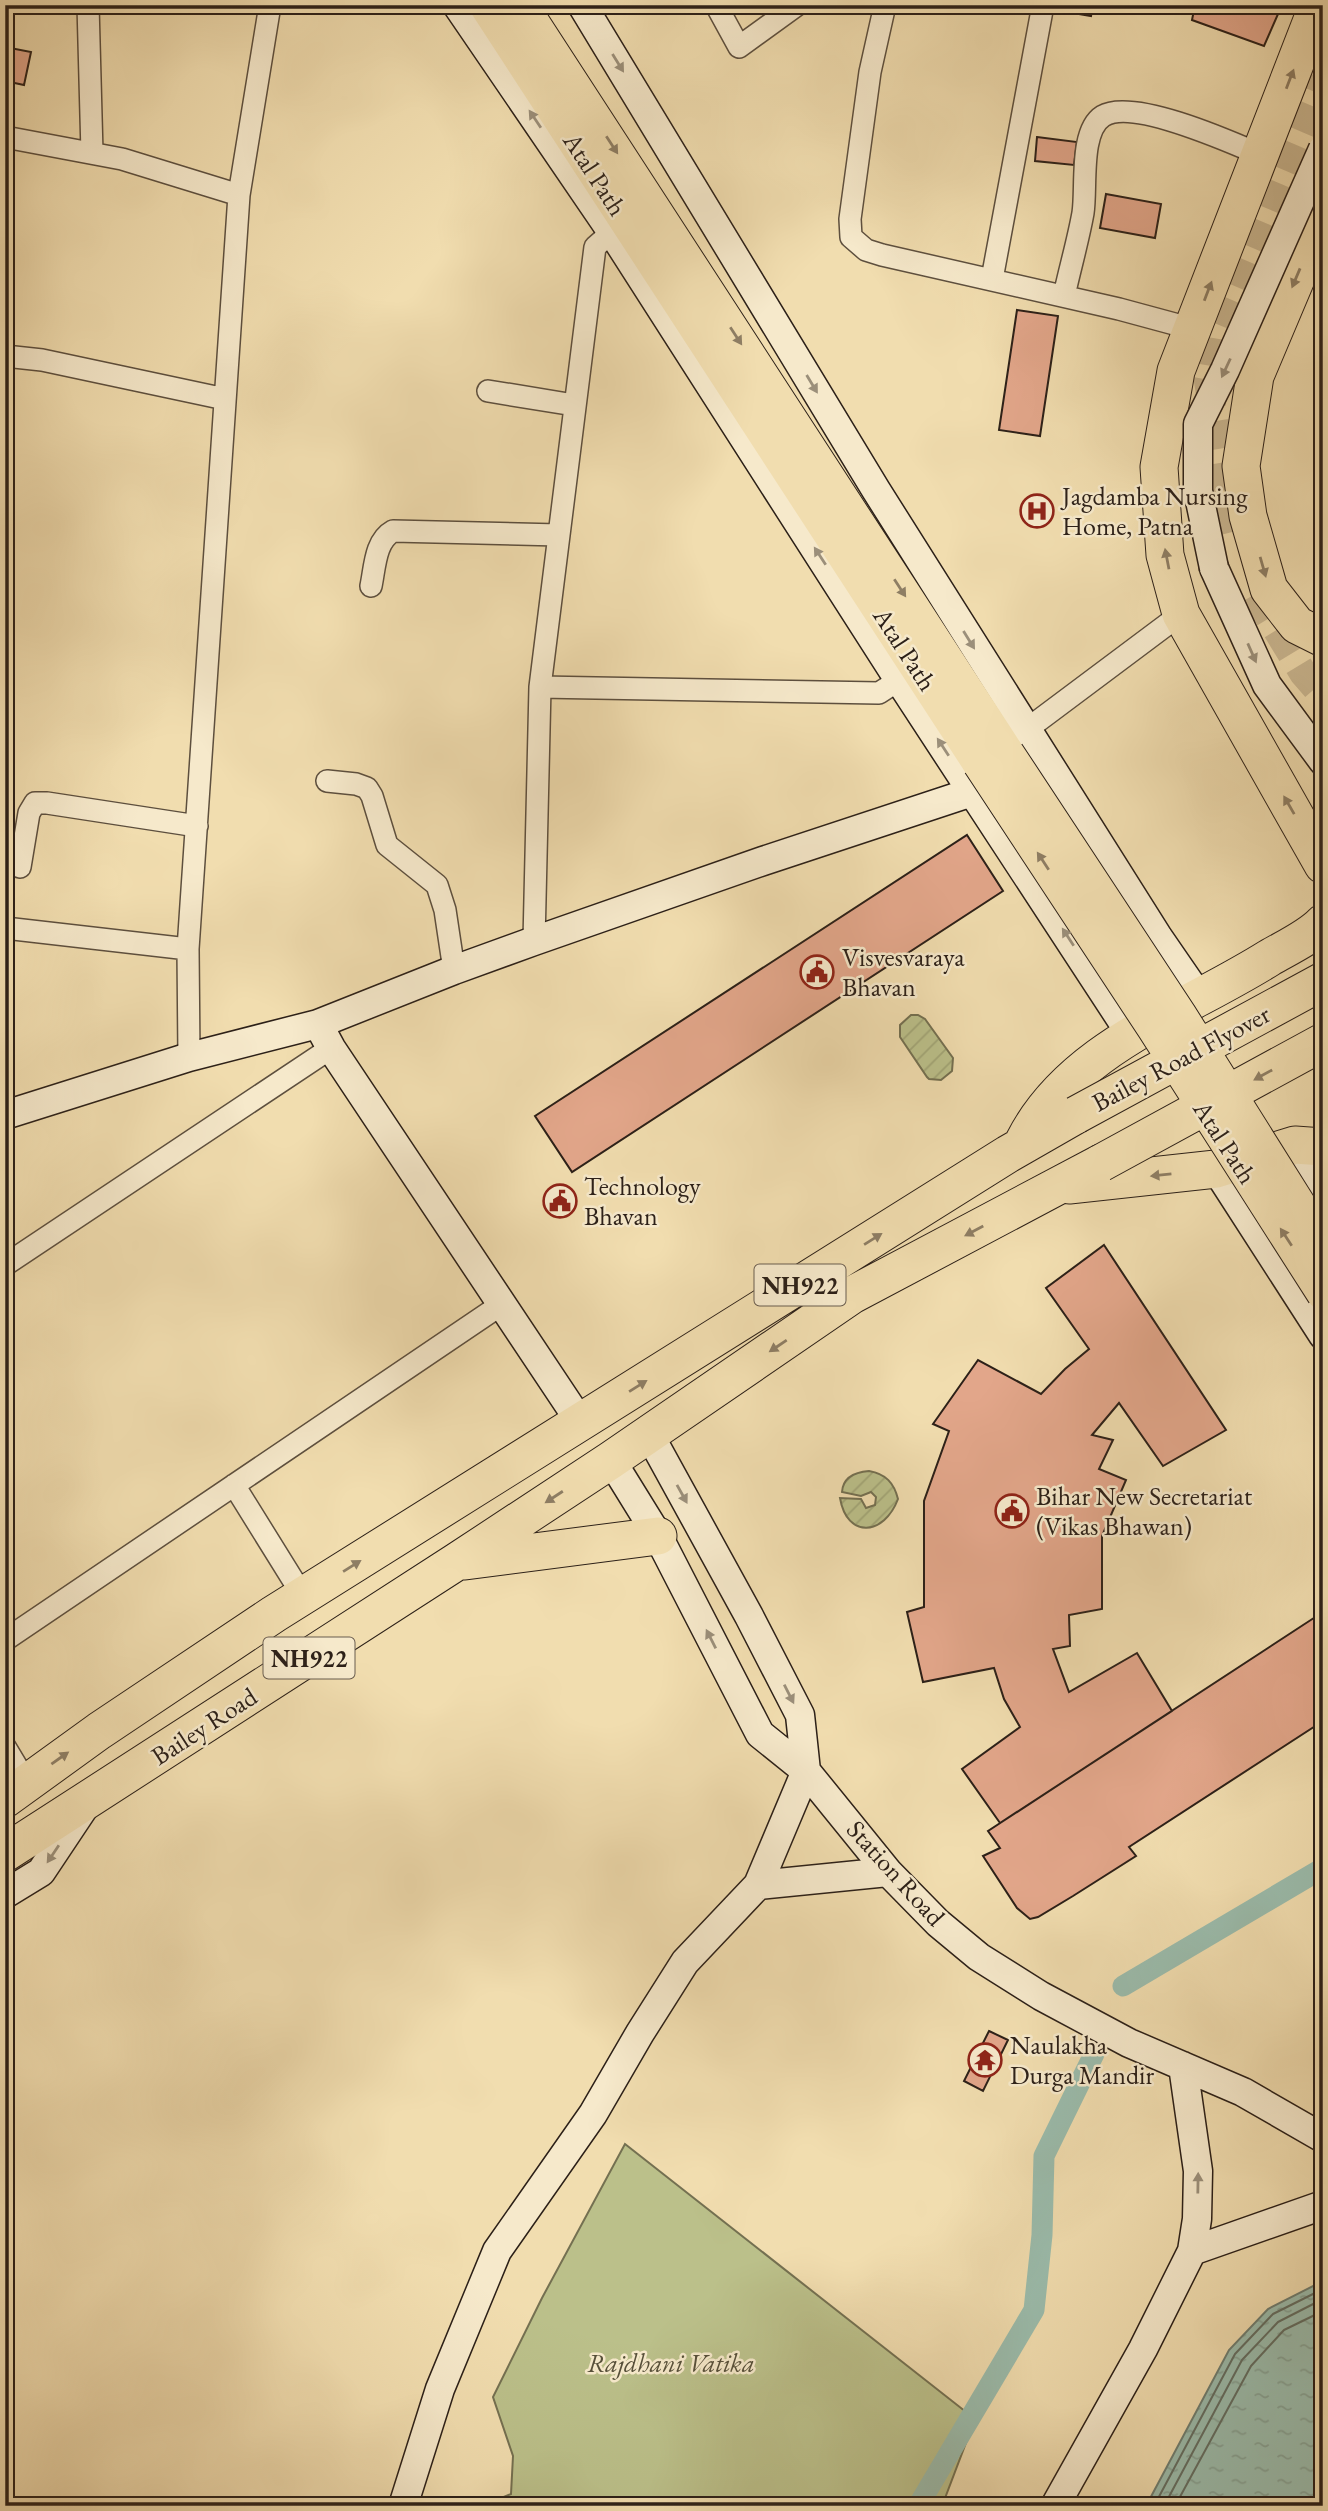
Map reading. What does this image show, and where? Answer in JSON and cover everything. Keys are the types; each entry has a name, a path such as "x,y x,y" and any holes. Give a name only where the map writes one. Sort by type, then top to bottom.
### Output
{"highway":[{"path":"1318,5 1176,371 1159,467 1165,555 1181,614 1323,865"},
{"path":"1323,215 1255,376 1241,466 1248,516 1269,589 1297,625 1323,638"},
{"path":"1030,1142 1035,1117 1076,1072 1132,1036 1230,983 1323,923"},
{"path":"1030,1142 1069,1098 1131,1056 1301,962 1323,953"},
{"name":"Bailey Road Flyover","path":"1030,1142 1323,981"},
{"name":"Bailey Road Flyover","path":"1058,1186 1323,1042"},
{"name":"NH922","path":"581,1423 1030,1142"},
{"path":"1058,1186 1216,1169 1313,1149"},
{"name":"NH922","path":"611,1460 852,1295 1058,1186"},
{"name":"Bailey Road","path":"16,1790 99,1731 289,1605 581,1423"},
{"name":"Bailey Road","path":"5,1853 356,1628 611,1460"},
{"path":"456,1562 658,1536"},
{"path":"289,1605 269,1628 251,1640 246,1652 249,1661 258,1667 266,1667 310,1638 356,1628"}],"main road":[{"name":"Atal Path","path":"485,5 996,760 1180,1014 1323,1242"},
{"name":"Atal Path","path":"522,5 996,760 1153,1028 1323,1294"}],"street":[{"path":"88,5 92,153"},
{"path":"189,1057 188,949 239,195 270,5"},
{"path":"457,5 612,232 899,680 996,760 1158,937 1200,998"},
{"path":"582,5 876,490 1097,981 1132,1036"},
{"path":"716,5 739,47 797,5"},
{"path":"885,5 870,72 850,219 851,237 866,250 1193,329"},
{"path":"992,279 1043,5"},
{"path":"1064,296 1083,210 1088,148 1092,131 1102,117 1117,111 1130,112 1206,131 1261,155"},
{"path":"5,137 122,159 239,195"},
{"path":"1323,149 1225,370 1198,424 1198,491 1214,568 1267,685 1323,761"},
{"path":"534,941 540,687 595,247 612,232"},
{"path":"5,356 42,360 225,399"},
{"path":"488,391 574,405"},
{"path":"371,586 380,544 385,536 393,531 558,535"},
{"path":"5,1115 189,1057 318,1024 454,970 764,861 996,760 1181,614"},
{"path":"540,687 879,693 899,680"},
{"path":"327,781 367,788 387,845 436,885 445,910 454,970"},
{"path":"20,867 29,813 35,803 197,826"},
{"path":"5,929 188,949"},
{"path":"1097,981 1158,937"},
{"path":"318,1024 331,1048 581,1423"},
{"path":"5,1265 331,1048"},
{"path":"1313,1149 1323,1186"},
{"path":"1216,1169 1323,1335"},
{"path":"5,1640 502,1304"},
{"path":"403,2506 440,2389 497,2251 593,2114 685,1962 758,1885 806,1771 800,1715 649,1434"},
{"name":"Station Road","path":"611,1460 658,1536 760,1734 806,1771 888,1872 938,1923 979,1957 1009,1977 1129,2043 1243,2092 1323,2138"},
{"path":"234,1485 289,1605"},
{"path":"5,1747 16,1790"},
{"path":"5,1894 41,1872 88,1801"},
{"path":"758,1885 888,1872"},
{"path":"1055,2506 1143,2349 1192,2251 1198,2171 1183,2066"},
{"path":"1192,2251 1323,2205"}],"green space":[{"path":"911,1015 925,1019 953,1058 952,1071 941,1080 927,1077 900,1037 900,1025"},
{"path":"869,1471 888,1480 898,1499 884,1520 866,1528 850,1521 840,1498 861,1499 866,1508 875,1505 876,1497 871,1492 861,1496 842,1492 851,1476"},
{"name":"Rajdhani Vatika","path":"625,2144 975,2419 942,2506 482,2506 511,2494 513,2456 493,2397 542,2298"}],"water":[{"path":"1323,2281 1323,2506 1146,2506 1229,2350 1268,2309"}],"building":[{"path":"1062,5 1093,5 1091,16 1061,11"},
{"path":"1195,5 1282,5 1264,46 1192,20"},
{"path":"5,47 31,52 24,85 5,81"},
{"path":"1037,137 1077,142 1074,165 1035,161"},
{"path":"1106,194 1161,204 1155,238 1100,228"},
{"path":"1017,310 1058,316 1040,436 999,430"},
{"path":"1029,499 1043,499 1043,523 1029,523"},
{"name":"Visvesvaraya Bhavan","path":"967,835 1003,891 572,1172 535,1116"},
{"path":"1104,1245 1226,1430 1163,1466 1119,1403 1092,1435 1113,1440 1099,1469 1126,1480 1102,1536 1102,1609 1069,1615 1070,1646 1053,1649 1069,1692 1137,1653 1172,1711 1000,1823 962,1769 1020,1727 1004,1699 994,1668 923,1682 907,1612 924,1607 924,1501 949,1431 933,1424 978,1360 1041,1394 1089,1349 1046,1288"},
{"path":"1323,1612 1323,1721 1129,1847 1136,1856 1073,1896 1030,1919 1017,1908 983,1856 1000,1848 988,1831"},
{"path":"989,2031 1008,2040 983,2091 964,2081"}],"waterway":[{"path":"1123,1986 1323,1868"},
{"path":"918,2506 1034,2310 1042,2235 1044,2156 1094,2054"}],"tunnel":[{"path":"1236,531 1226,493 1208,381 1217,329 1323,79"},
{"path":"1255,594 1303,673 1323,696"}],"place":[{"name":"Jagdamba Nursing Home, Patna","path":"1037,511"},
{"name":"Visvesvaraya Bhavan","path":"817,972"},
{"name":"Technology Bhavan","path":"560,1201"},
{"name":"Bihar New Secretariat (Vikas Bhawan)","path":"1012,1511"},
{"name":"Naulakha Durga Mandir","path":"985,2060"}]}
